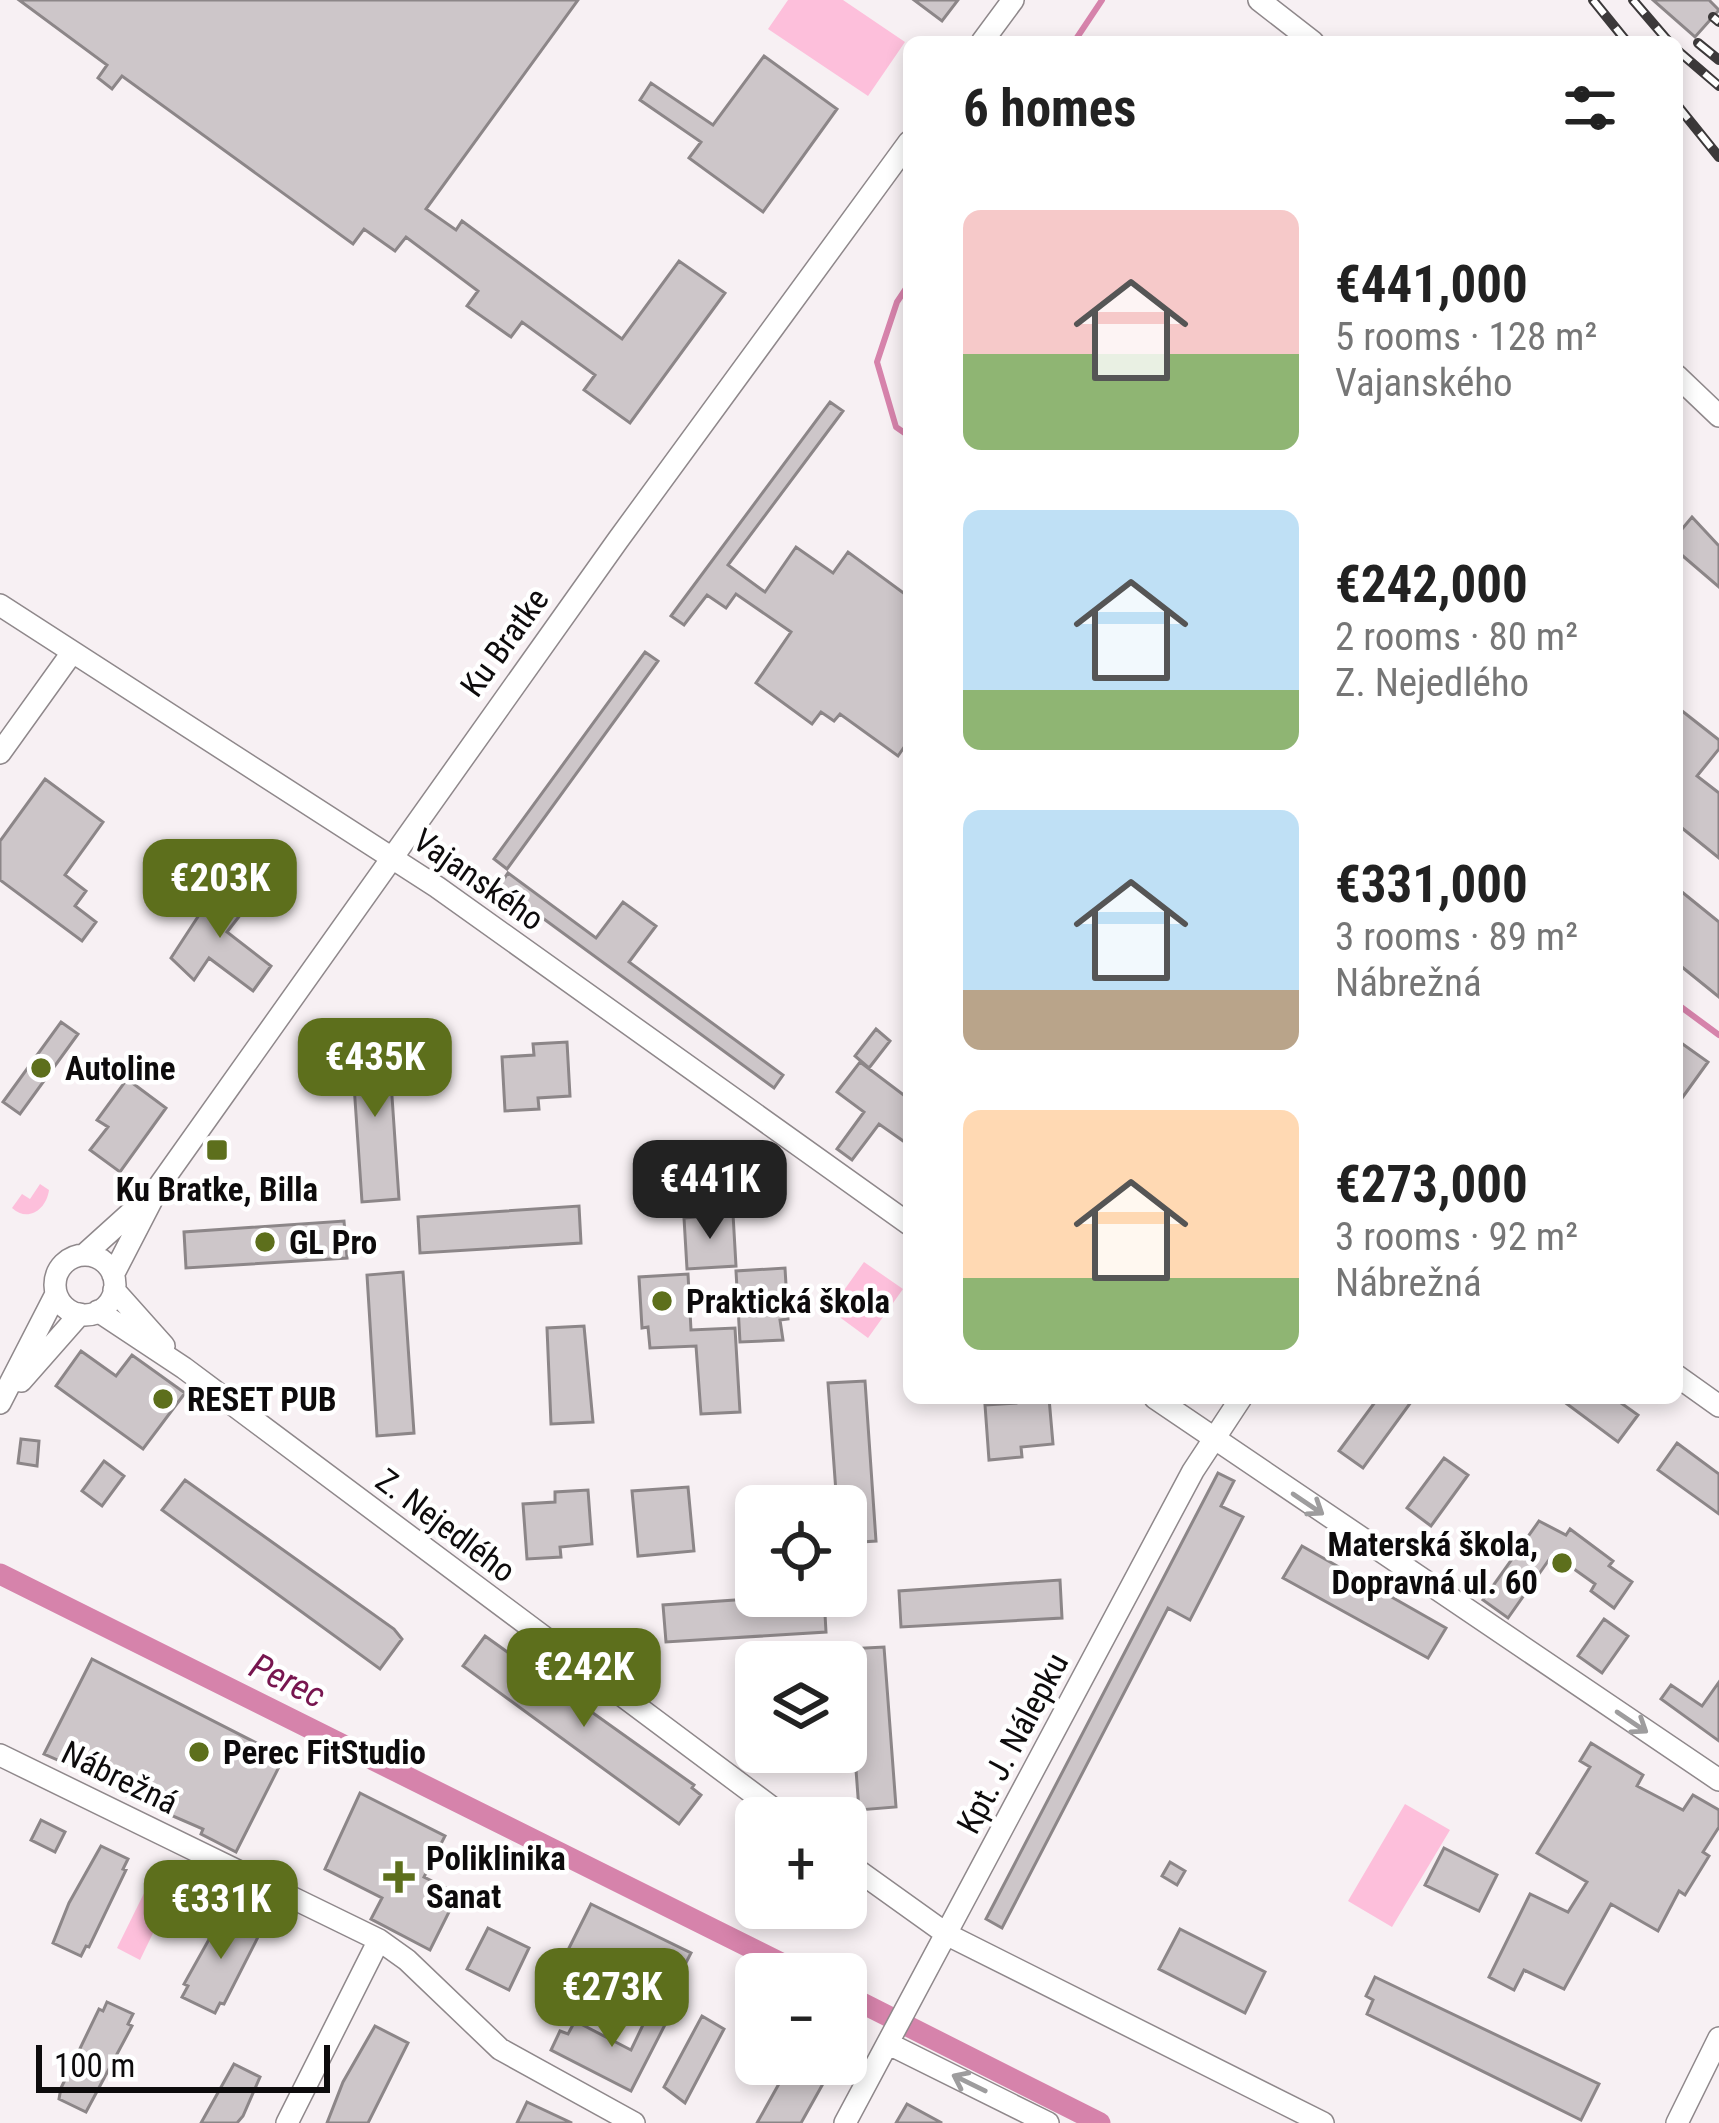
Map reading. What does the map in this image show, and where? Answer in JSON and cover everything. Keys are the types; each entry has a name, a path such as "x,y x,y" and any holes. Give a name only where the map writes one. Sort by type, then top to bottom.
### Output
{"street":[{"path":"986,36 1013,0"},
{"path":"1259,0 1305,36"},
{"name":"Ku Bratke","path":"113,1283 159,1186 903,150"},
{"path":"1683,382 1719,416"},
{"name":"Vajanského","path":"0,605 391,858 903,1220"},
{"path":"0,752 71,654"},
{"name":"Ku Bratke","path":"84,1255 159,1186"},
{"path":"0,1404 89,1312 113,1283 102,1261 84,1255 61,1266 56,1294 65,1307 89,1312"},
{"name":"Z. Nejedlého","path":"113,1283 184,1368"},
{"path":"0,1404 56,1294"},
{"name":"Z. Nejedlého","path":"89,1312 184,1368 758,1797"},
{"path":"1683,1380 1719,1406"},
{"path":"1163,1404 1719,1780"},
{"name":"Kpt. J. Nálepku","path":"845,2123 1211,1439 1237,1404"},
{"name":"Nábrežná","path":"0,1755 379,1940 407,1960 500,2049 634,2123"},
{"path":"867,1877 948,1935 1323,2123"},
{"path":"287,2123 379,1940"},
{"path":"1676,2123 1719,2038"},
{"path":"892,2039 1048,2123"}],"shaded area":[{"path":"788,0 843,0 903,45 868,96 768,29"},
{"path":"40,1184 49,1190 40,1209 24,1214 12,1208 22,1194 30,1199"},
{"path":"864,1262 903,1289 868,1338 830,1310"},
{"path":"1405,1804 1450,1830 1392,1927 1348,1901"},
{"path":"149,1883 195,1905 187,1922 155,1929 140,1960 117,1948"}],"building":[{"path":"19,0 578,0 426,209 456,230 462,221 622,339 679,261 725,293 630,423 584,390 595,375 522,322 511,337 467,306 478,291 406,237 395,251 364,229 353,244 122,76 112,89 98,78 107,65"},
{"path":"914,0 958,0 942,21"},
{"path":"1653,0 1709,0 1719,10 1695,37"},
{"path":"764,56 837,109 763,212 689,158 701,142 640,100 651,83 713,125"},
{"path":"830,402 843,411 728,565 765,592 796,547 833,573 848,552 903,593 903,749 898,756 840,714 834,721 821,712 812,724 756,683 791,632 736,594 726,608 707,595 684,625 671,616"},
{"path":"1692,517 1719,546 1719,587 1683,556 1683,528"},
{"path":"645,652 658,661 507,869 494,859"},
{"path":"1683,712 1719,740 1719,749 1697,776 1719,793 1719,858 1683,829"},
{"path":"45,779 103,822 65,875 86,891 75,906 96,922 82,941 0,880 0,841"},
{"path":"508,873 596,938 623,902 656,926 629,962 783,1075 774,1088 499,886"},
{"path":"216,882 248,905 227,932 271,966 253,991 209,958 194,980 171,958"},
{"path":"1683,893 1719,922 1719,997 1683,968"},
{"name":"Autoline","path":"61,1022 78,1034 20,1114 3,1102"},
{"path":"876,1029 890,1041 869,1068 855,1056"},
{"path":"388,1038 399,1199 362,1202 351,1041"},
{"path":"567,1042 570,1096 538,1098 539,1109 505,1111 502,1057 534,1055 533,1044"},
{"path":"1683,1044 1708,1062 1683,1097"},
{"path":"860,1062 903,1094 903,1141 879,1124 852,1160 837,1149 864,1112 837,1092"},
{"path":"127,1079 166,1108 120,1172 90,1150 108,1127 97,1120"},
{"path":"579,1206 581,1243 420,1253 418,1217"},
{"path":"733,1214 736,1266 687,1269 684,1218"},
{"path":"344,1221 347,1258 186,1268 184,1232"},
{"path":"785,1268 788,1319 780,1320 783,1340 740,1342 736,1271"},
{"path":"403,1272 414,1433 377,1436 367,1275"},
{"path":"688,1274 691,1330 735,1328 740,1412 701,1414 696,1346 650,1348 648,1327 642,1328 639,1277"},
{"path":"584,1326 593,1422 551,1424 547,1328"},
{"path":"81,1351 116,1376 132,1355 185,1393 143,1449 56,1386"},
{"path":"865,1381 876,1541 867,1542 867,1485 835,1485 828,1383"},
{"path":"1050,1404 1053,1444 1021,1447 1022,1457 989,1460 985,1405"},
{"path":"1374,1404 1410,1404 1363,1468 1339,1451"},
{"path":"1567,1404 1622,1404 1638,1415 1618,1442"},
{"path":"21,1439 39,1441 37,1466 18,1463"},
{"path":"1677,1443 1719,1474 1719,1514 1658,1470"},
{"path":"1444,1458 1468,1475 1431,1526 1407,1508"},
{"path":"104,1461 124,1476 102,1506 82,1491"},
{"path":"1218,1473 1234,1481 1221,1506 1243,1517 1190,1620 1168,1608 1002,1928 986,1919"},
{"path":"185,1480 394,1629 402,1639 380,1669 162,1510"},
{"path":"688,1487 694,1551 638,1556 632,1491"},
{"path":"588,1490 592,1544 560,1547 561,1557 527,1559 523,1504 555,1502 555,1492"},
{"path":"1539,1521 1566,1535 1570,1529 1613,1561 1609,1566 1632,1582 1614,1608 1591,1591 1595,1584 1553,1554 1508,1618 1483,1600"},
{"path":"1302,1546 1446,1628 1428,1658 1283,1578"},
{"path":"1060,1580 1062,1618 901,1627 899,1591"},
{"path":"735,1600 735,1617 825,1617 826,1632 666,1642 663,1605"},
{"path":"1604,1619 1628,1636 1602,1673 1578,1656"},
{"path":"485,1636 694,1785 701,1795 679,1824 463,1666"},
{"path":"884,1647 896,1807 867,1809 867,1797 858,1797 856,1773 867,1773 867,1648"},
{"name":"Perec","path":"92,1659 284,1757 236,1852 201,1834 203,1829 44,1754"},
{"path":"1719,1682 1719,1741 1661,1699 1671,1685 1702,1706"},
{"path":"1591,1743 1643,1775 1637,1786 1683,1810 1693,1795 1719,1810 1719,1827 1703,1852 1709,1856 1685,1895 1679,1891 1658,1931 1611,1904 1564,1989 1524,1970 1514,1990 1489,1977 1530,1894 1568,1912 1587,1882 1537,1853 1590,1767 1580,1761"},
{"path":"360,1793 445,1836 424,1877 458,1894 430,1950 371,1919 382,1898 325,1869"},
{"path":"41,1820 65,1832 55,1852 31,1840"},
{"path":"101,1846 128,1859 126,1870 81,1956 53,1943"},
{"path":"1444,1848 1497,1875 1479,1911 1425,1885"},
{"path":"1170,1862 1185,1871 1177,1885 1162,1876"},
{"path":"591,1904 691,1953 673,1988 608,1956 585,2003 550,1986"},
{"path":"226,1909 259,1926 254,1935 258,1937 215,2013 182,1997 188,1986 184,1984"},
{"path":"488,1928 529,1948 509,1990 467,1969"},
{"path":"1180,1929 1265,1972 1245,2013 1159,1969"},
{"path":"1375,1977 1599,2084 1581,2120 1367,2014 1373,2000 1366,1996"},
{"path":"107,2002 133,2014 128,2024 132,2026 86,2112 59,2099 61,2088 99,2009 103,2011"},
{"path":"652,2006 670,2015 631,2091 551,2050 560,2031 568,2034 575,2021 631,2050"},
{"path":"702,2016 724,2029 685,2103 664,2087"},
{"path":"375,2026 408,2043 368,2123 327,2123 343,2082"},
{"path":"234,2064 260,2077 243,2116 237,2123 201,2123"},
{"path":"778,2085 822,2085 801,2123 757,2123"},
{"path":"527,2102 572,2123 517,2123"},
{"path":"907,2104 942,2123 896,2123"}],"waterway":[{"path":"1078,36 1102,0"},
{"path":"903,293 877,362 896,427 903,432"},
{"path":"1683,1008 1719,1035"},
{"name":"Perec","path":"0,1574 761,1953"},
{"name":"Perec","path":"867,2006 1100,2123"}],"railway":[{"path":"1593,0 1622,36"},
{"path":"1633,0 1664,36"},
{"path":"1713,17 1719,22"},
{"path":"1698,43 1719,60"},
{"path":"1683,55 1719,86"},
{"path":"1683,112 1719,157"}],"place":[{"name":"Autoline","path":"41,1068"},
{"name":"Ku Bratke, Billa","path":"217,1150"},
{"name":"GL Pro","path":"265,1242"},
{"name":"Praktická škola","path":"662,1301"},
{"name":"RESET PUB","path":"163,1399"},
{"name":"Materská škola, Dopravná ul. 60","path":"1562,1563"},
{"name":"Perec FitStudio","path":"199,1752"},
{"name":"Poliklinika Sanat","path":"399,1877"}]}
